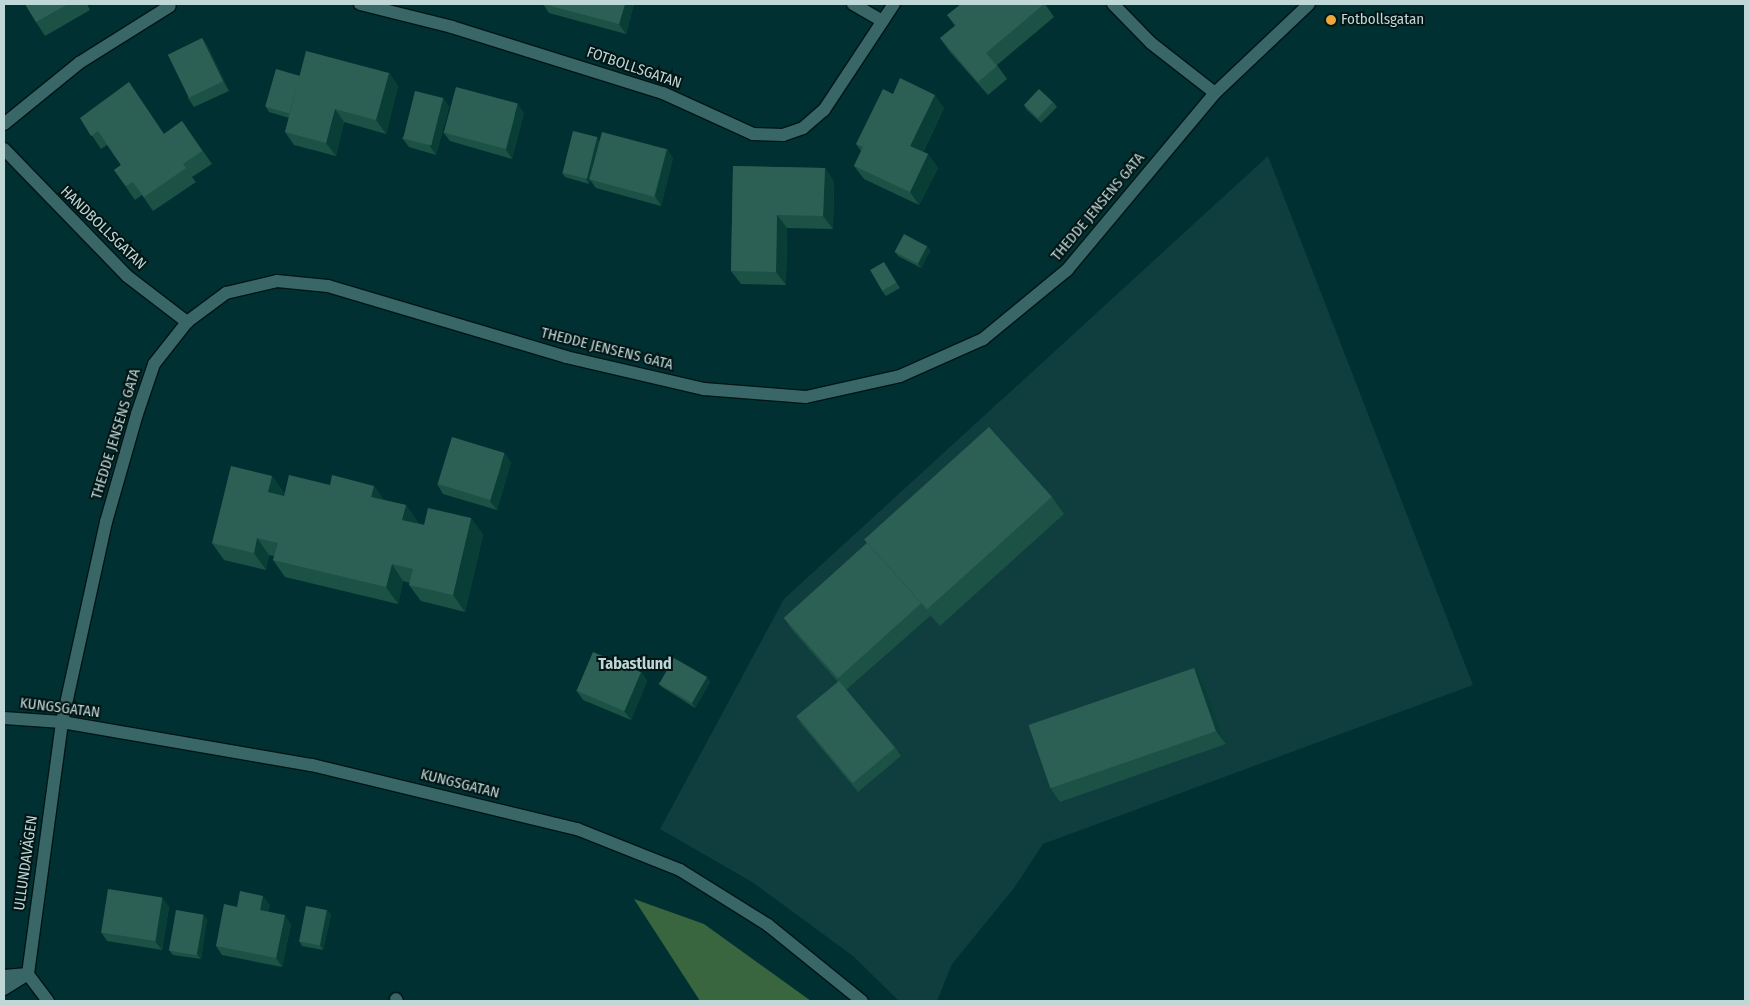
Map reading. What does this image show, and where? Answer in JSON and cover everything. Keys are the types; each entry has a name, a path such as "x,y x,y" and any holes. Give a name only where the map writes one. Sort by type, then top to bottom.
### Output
{"street":[{"path":"4,124 79,63 169,5 183,4"},
{"name":"FOTBOLLSGATAN","path":"360,4 452,27 663,93 753,134 783,134 803,128 824,110 894,4"},
{"path":"853,4 883,21"},
{"path":"1113,4 1151,43 1215,93"},
{"name":"THEDDE JENSENS GATA","path":"62,722 106,522 136,414 154,364 187,322 226,293 276,281 328,286 566,357 704,389 806,397 891,378 982,339 1067,270 1215,93 1309,4"},
{"name":"HANDBOLLSGATAN","path":"4,149 127,276 187,322"},
{"name":"KUNGSGATAN","path":"4,718 62,722 312,765 577,829 680,870 768,925 862,1001"},
{"name":"ULLUNDAVÄGEN","path":"28,974 62,722"},
{"path":"4,976 28,974"},
{"path":"4,989 28,974"},
{"path":"28,974 48,1001"}],"shaded area":[{"path":"1268,156 1473,685 1043,844 1014,888 952,964 937,1001 899,1001 853,956 752,882 660,829 784,599"}],"green space":[{"path":"634,899 704,924 811,1001 700,1001"}],"building":[{"path":"25,4 68,4 36,22"},
{"path":"543,4 625,4 619,24"},
{"path":"961,4 1044,4 986,53 997,66 978,82 940,38 956,25 947,15"},
{"path":"202,38 223,81 189,98 168,55"},
{"path":"306,51 389,73 376,120 335,109 326,143 285,132"},
{"path":"276,69 300,76 289,113 265,106"},
{"path":"900,78 935,95 910,146 928,154 910,192 854,166 863,147 856,144 883,89 893,94"},
{"path":"129,82 164,134 182,121 202,151 183,164 186,168 144,197 133,182 126,186 114,170 121,165 98,131 91,136 80,118"},
{"path":"456,87 518,104 506,149 444,132"},
{"path":"1039,89 1053,102 1038,118 1024,105"},
{"path":"415,91 443,98 431,146 403,139"},
{"path":"573,131 597,137 587,179 563,173"},
{"path":"602,132 667,149 654,197 589,179"},
{"path":"733,166 825,168 823,216 777,215 776,272 731,271"},
{"path":"904,234 927,246 918,264 895,252"},
{"path":"884,262 896,283 882,291 870,270"},
{"path":"989,427 1052,497 927,609 864,539"},
{"path":"452,437 505,453 490,500 438,484"},
{"path":"231,466 272,476 268,492 284,496 289,475 330,485 332,475 374,486 371,497 406,505 402,520 424,525 428,508 471,518 453,595 409,585 413,569 392,564 386,587 273,560 278,543 257,538 254,553 212,543"},
{"path":"867,543 921,603 838,678 784,618"},
{"path":"593,652 641,672 624,711 577,691"},
{"path":"674,658 707,677 692,703 659,684"},
{"path":"1194,668 1216,731 1050,788 1029,725"},
{"path":"839,681 895,748 853,783 797,716"},
{"path":"108,889 162,898 155,941 101,932"},
{"path":"240,891 263,896 260,910 285,915 276,958 216,946 224,904 237,907"},
{"path":"306,906 327,910 320,945 299,941"},
{"path":"176,910 204,915 196,955 169,950"}],"place":[{"name":"Fotbollsgatan","path":"1331,20"}],"district":[{"name":"Tabastlund","path":"635,664"}]}
